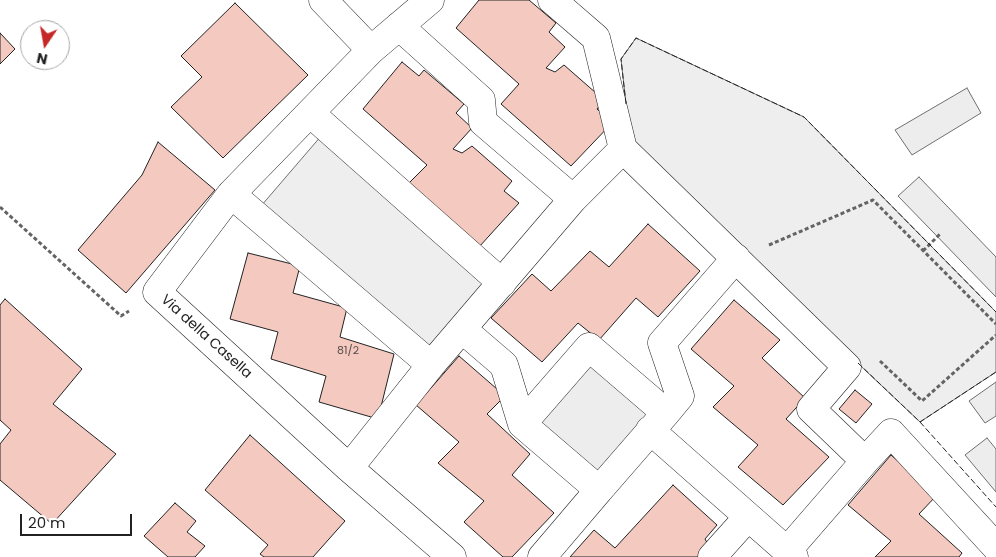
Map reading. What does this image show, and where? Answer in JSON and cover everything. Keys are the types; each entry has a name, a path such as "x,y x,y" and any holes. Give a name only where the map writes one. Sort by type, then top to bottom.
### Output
{"street":[{"path":"323,0 372,50"},
{"name":"Via della Casella","path":"430,0 372,50 230,194 157,292 349,468 452,557"},
{"path":"552,0 596,38 623,149 847,367 810,409 865,461"},
{"path":"399,26 481,100 483,122 573,199"},
{"path":"310,113 502,283"},
{"path":"349,468 431,365 573,199 623,149"},
{"path":"230,194 431,365"},
{"path":"542,557 680,396 662,343 736,258"},
{"path":"462,329 504,365 522,424 599,490"},
{"path":"522,424 589,347 748,517 790,554 865,461 891,434 996,547"},
{"path":"712,557 748,517"}],"path":[{"path":"762,247 873,200 996,324"},
{"path":"0,208 121,316 157,292"},
{"path":"923,251 942,233"},
{"path":"874,355 922,402 996,335"}],"shaded area":[{"path":"636,38 804,117 996,312 996,372 920,422 631,149 621,59"},
{"path":"967,88 981,113 912,155 895,130"},
{"path":"322,135 490,283 430,353 261,206"},
{"path":"919,177 996,257 996,297 898,196"},
{"path":"591,356 656,413 597,479 533,422"},
{"path":"996,382 996,416 985,423 969,401"},
{"path":"987,438 996,449 996,492 965,455"}],"building":[{"path":"479,0 529,0 556,23 549,32 565,47 546,68 555,72 564,65 604,100 597,109 612,123 571,166 501,104 519,84 456,28"},
{"path":"235,3 308,75 223,158 171,107 202,77 181,56"},
{"path":"0,33 15,49 0,64"},
{"path":"402,62 419,76 424,70 464,104 456,113 472,128 453,149 462,153 472,146 512,181 504,191 519,203 479,247 408,184 427,165 363,109"},
{"path":"158,142 215,190 126,293 78,250 142,175"},
{"path":"648,224 700,271 658,317 636,298 599,340 578,323 542,362 491,318 532,274 551,291 590,251 609,267"},
{"path":"248,253 300,266 293,293 347,308 340,337 394,354 378,419 319,402 326,376 271,359 278,332 230,319"},
{"path":"5,299 82,369 53,404 116,454 52,524 0,480 0,444 11,430 0,420 0,305"},
{"path":"734,300 780,340 762,358 805,398 786,419 829,457 783,505 738,467 758,445 713,407 734,386 691,349"},
{"path":"459,356 505,396 487,414 530,454 512,475 554,513 512,557 503,557 464,522 484,501 438,463 459,442 416,405"},
{"path":"855,390 872,404 856,423 839,409"},
{"path":"250,435 345,521 313,557 264,557 260,554 268,545 205,490"},
{"path":"891,455 937,495 919,514 962,553 959,557 875,557 891,541 848,505"},
{"path":"673,485 717,525 705,539 710,548 701,557 570,557 594,530 615,548"},
{"path":"175,503 196,521 187,532 205,546 195,557 168,557 144,536"}],"fence":[{"path":"626,104 621,59 636,38 804,117 996,312"},
{"path":"858,363 920,422 996,372"},
{"path":"920,422 996,507"}]}
